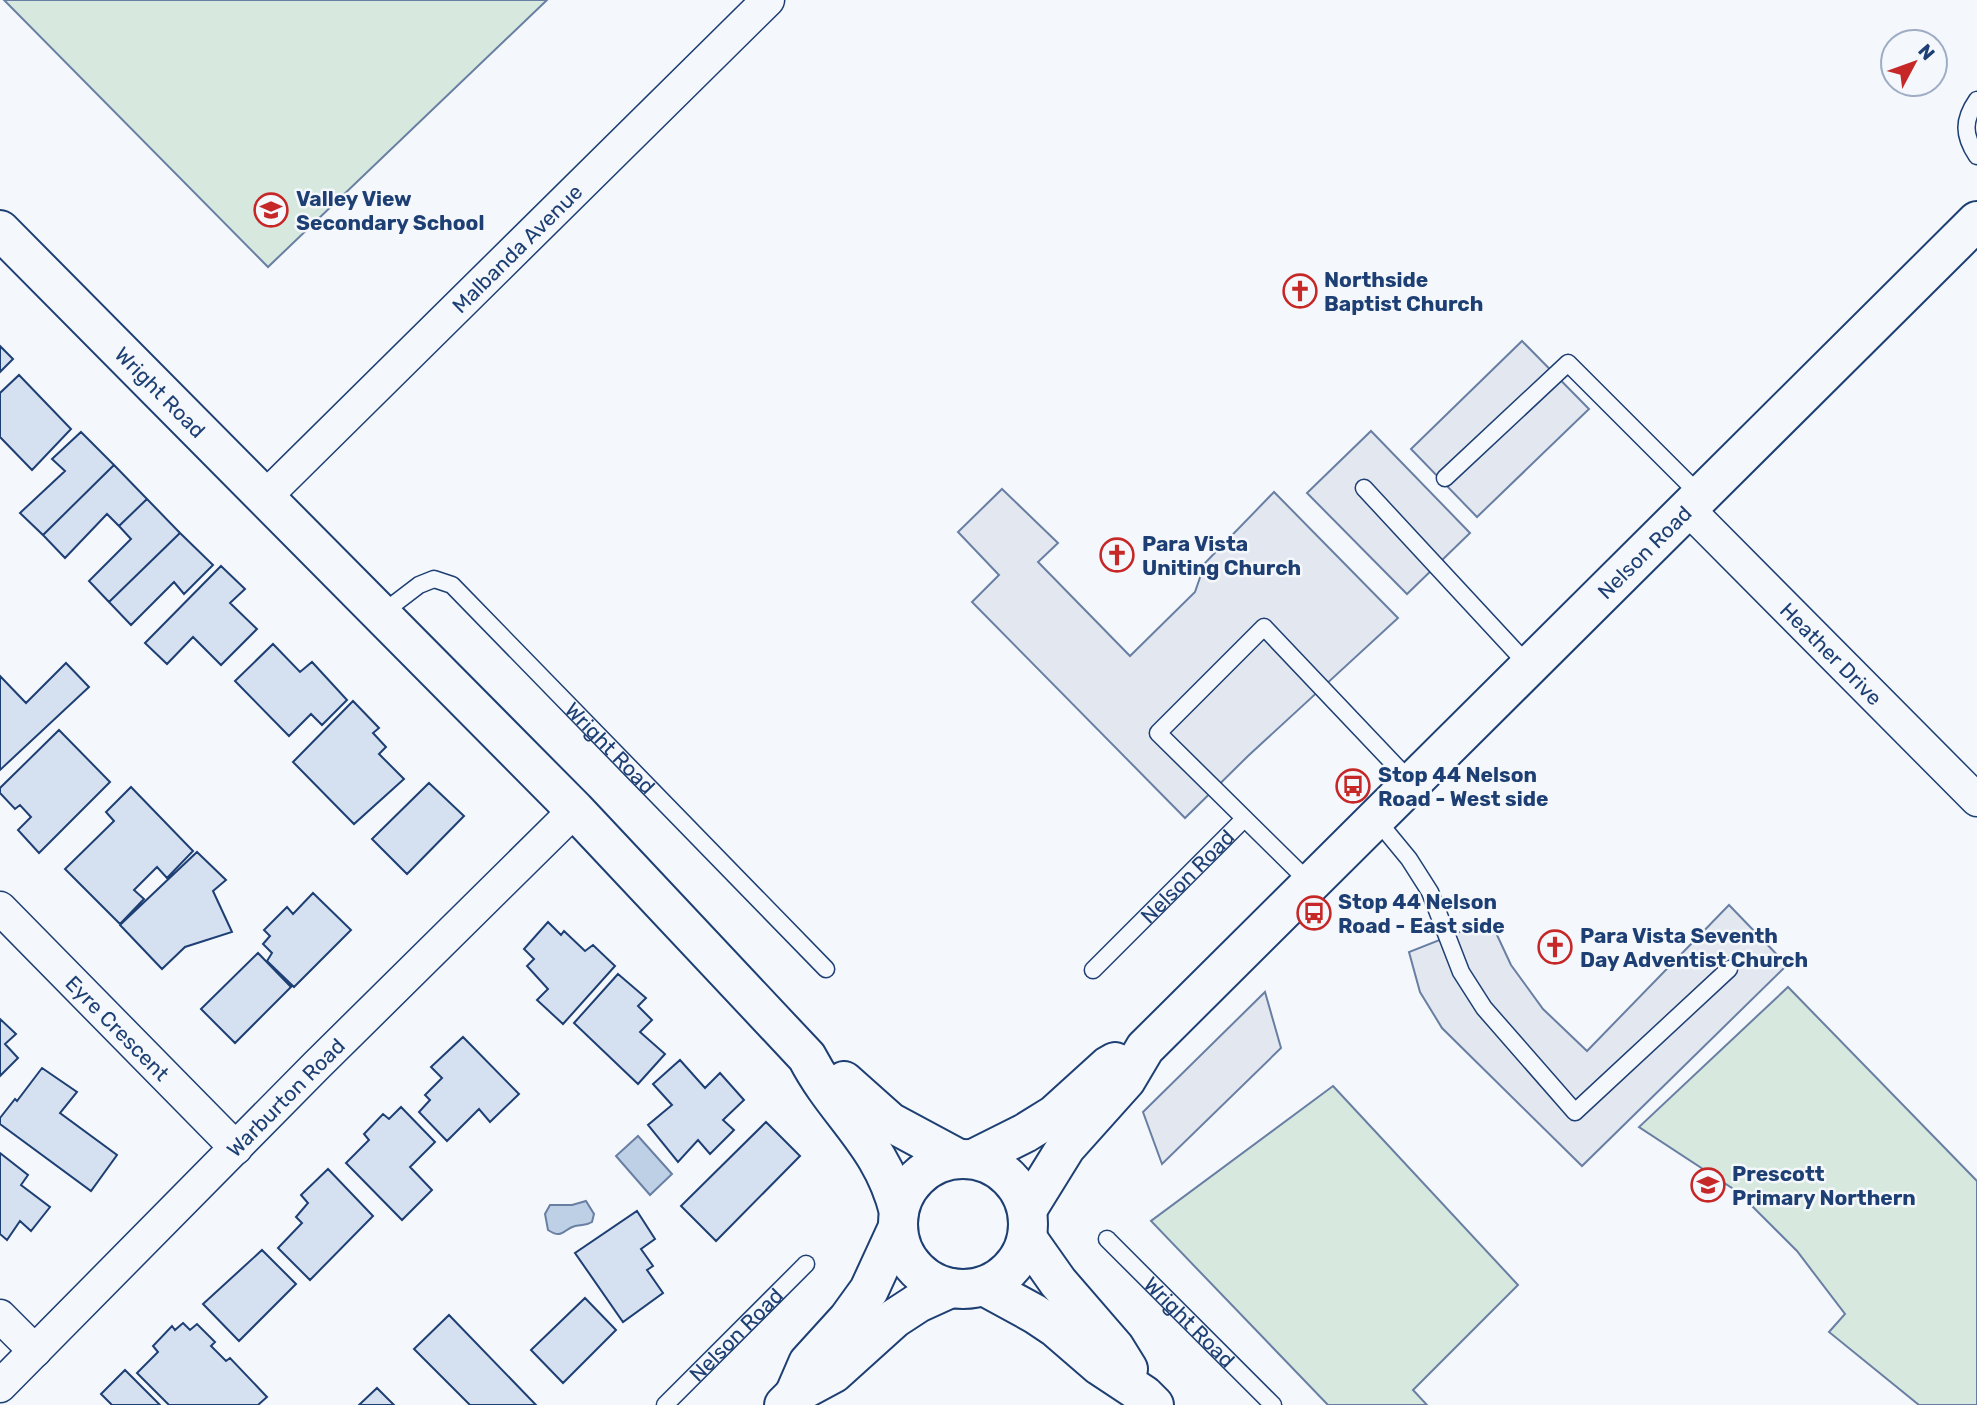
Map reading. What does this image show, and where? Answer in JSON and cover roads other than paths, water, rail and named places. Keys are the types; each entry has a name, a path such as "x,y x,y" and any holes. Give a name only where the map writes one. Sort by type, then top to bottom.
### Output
{"main road":[{"name":"Nelson Road","path":"1027,1224 1066,1147 1126,1080 1145,1048 1977,221"},
{"name":"Wright Road","path":"0,230 575,810 807,1057 820,1082 851,1119 880,1161 891,1184 898,1220"},
{"name":"Nelson Road","path":"965,1159 1025,1133 1054,1115 1108,1066 1145,1048"},
{"name":"Wright Road","path":"807,1057 833,1070 890,1122 965,1159"},
{"path":"790,1399 808,1363 848,1319 869,1290 898,1220 906,1192 919,1175 936,1164 965,1159 984,1162 1004,1173 1019,1189 1027,1224 1058,1282 1115,1348 1149,1400"},
{"path":"898,1220 903,1248 914,1267 931,1281 967,1287 1035,1314 1100,1366 1149,1400"},
{"path":"790,1399 834,1373 895,1318 918,1303 1001,1278 1015,1265 1027,1224"}],"street":[{"name":"Malbanda Avenue","path":"265,497 768,0"},
{"name":"Heather Drive","path":"1693,501 1977,800"},
{"name":"Warburton Road","path":"0,1386 575,810"},
{"name":"Eyre Crescent","path":"0,908 236,1148"},
{"path":"0,1316 35,1351"}],"lane":[{"path":"1977,100 1969,111 1965,127 1968,143 1977,156"},
{"path":"1445,478 1568,363 1693,501"},
{"path":"1364,488 1529,666"},
{"name":"Wright Road","path":"381,614 419,585 434,579 452,585 826,969"},
{"path":"1244,819 1158,733 1264,627 1412,782"},
{"name":"Nelson Road","path":"1093,970 1244,819 1310,883"},
{"path":"1376,819 1409,859 1430,892 1461,972 1484,1009 1575,1112 1729,969"},
{"name":"Wright Road","path":"1107,1240 1273,1405"},
{"name":"Nelson Road","path":"665,1405 806,1264"}],"water":[{"path":"638,1136 672,1174 650,1195 616,1156"},
{"path":"586,1201 594,1214 592,1222 571,1227 560,1234 548,1230 545,1214 550,1205 572,1205"}],"place":[{"name":"Valley View Secondary School","path":"271,210"},
{"name":"Northside Baptist Church","path":"1300,291"},
{"name":"Para Vista Uniting Church","path":"1117,555"},
{"name":"Stop 44 Nelson Road - West side","path":"1353,786"},
{"name":"Stop 44 Nelson Road - East side","path":"1314,913"},
{"name":"Para Vista Seventh Day Adventist Church","path":"1555,947"},
{"name":"Prescott Primary Northern","path":"1708,1185"}]}
